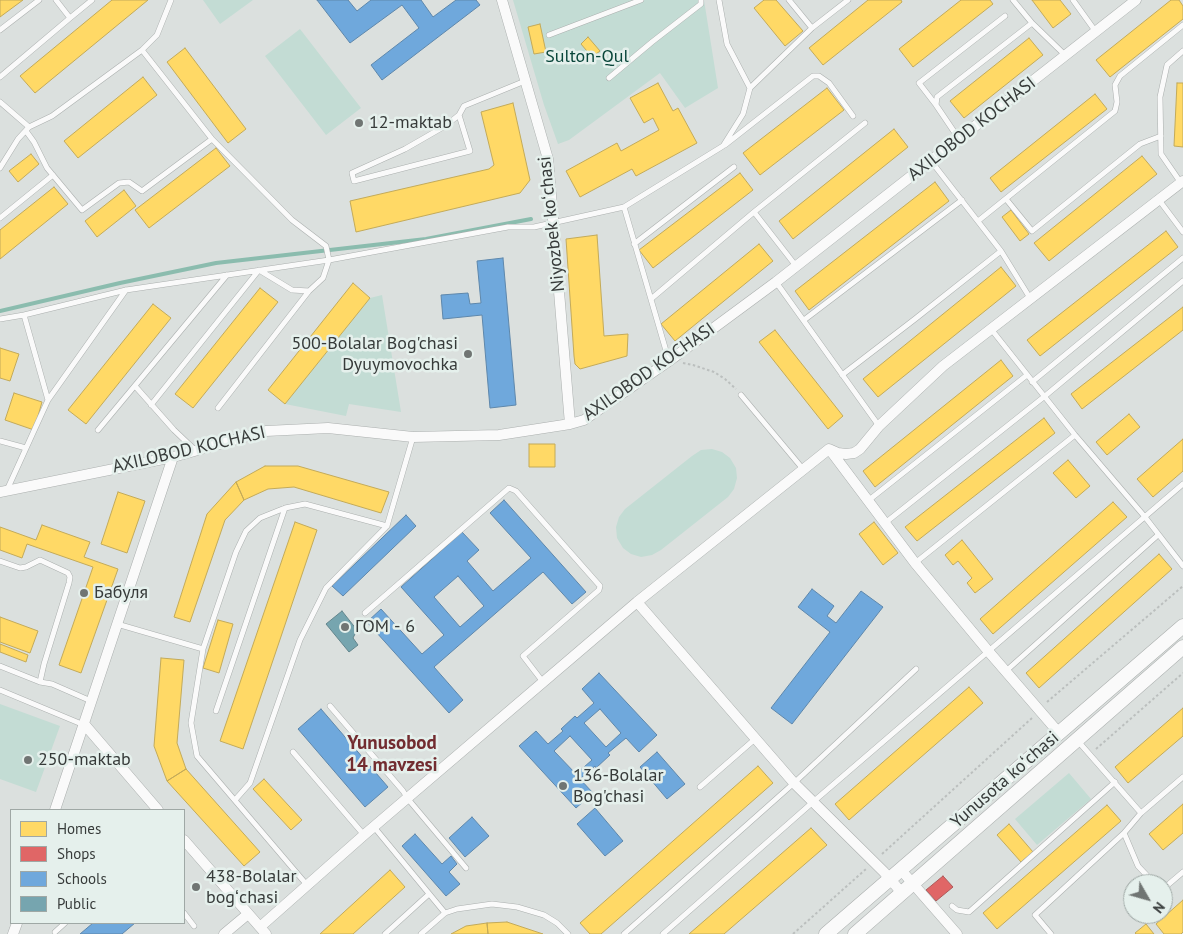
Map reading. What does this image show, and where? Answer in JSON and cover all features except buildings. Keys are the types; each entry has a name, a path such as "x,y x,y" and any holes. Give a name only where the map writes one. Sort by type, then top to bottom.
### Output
{"main road":[{"name":"Yunusota koʻchasi","path":"826,934 1183,626"},
{"name":"Yunusota koʻchasi","path":"855,934 1183,647"}],"street":[{"name":"Niyozbek koʻchasi","path":"502,0 548,160 570,424"},
{"name":"AXILOBOD KOCHASI","path":"4,491 173,457 266,431 328,428 413,437 499,435 570,424 584,420 669,361 776,282 1136,0"},
{"path":"829,449 838,453 854,453 860,449 879,426 943,366 1182,182"},
{"path":"829,449 915,562 1059,733"},
{"path":"185,841 263,931 307,885 543,682 637,602 829,449"},
{"path":"56,809 116,624 173,457"},
{"path":"637,602 794,783 874,862 896,875 957,934"},
{"path":"85,725 157,809"},
{"path":"224,934 248,914"}],"lane":[{"path":"0,30 39,0"},
{"path":"56,0 70,18"},
{"path":"0,77 92,0"},
{"path":"0,168 27,128 52,116 142,50 157,35 171,0"},
{"path":"549,35 641,0"},
{"path":"610,78 701,4 701,0"},
{"path":"719,0 727,44 750,88"},
{"path":"789,0 812,28"},
{"path":"722,146 742,114 750,88 812,28 848,0"},
{"path":"1013,0 1066,56"},
{"path":"1072,0 1097,32"},
{"path":"959,139 919,83 1005,16"},
{"path":"936,105 937,97 1032,22"},
{"path":"978,221 1115,111 1117,102 1115,85 1120,76 1183,25"},
{"path":"142,50 212,139 292,220 326,246 329,260 323,278 309,291 218,408"},
{"path":"1182,182 1161,154 1160,97 1167,64 1183,51"},
{"path":"0,319 24,316 126,290 329,260 508,227 534,227 624,207 722,146 813,76 819,76 830,83 853,116"},
{"path":"459,115 470,151 354,181 352,173 405,149 445,126 459,115 464,106 525,81"},
{"path":"0,102 27,128 47,168 82,210 118,183 129,182 142,191 212,139"},
{"path":"651,299 754,212 866,123"},
{"path":"1006,199 1032,231 1140,144 1160,136"},
{"path":"932,161 1001,251 1030,298"},
{"path":"634,244 734,167"},
{"path":"0,218 53,175"},
{"path":"804,320 962,200"},
{"path":"1159,200 1183,232"},
{"path":"624,207 669,361"},
{"path":"754,212 796,266"},
{"path":"842,375 1001,251"},
{"path":"1032,382 1183,258"},
{"path":"259,270 292,290 309,291"},
{"path":"151,405 259,270"},
{"path":"98,430 227,274"},
{"path":"776,282 879,426"},
{"path":"885,523 1045,396 1183,282"},
{"path":"4,491 48,400 126,290"},
{"path":"24,316 48,400"},
{"path":"991,329 1075,436 1145,517 1183,566"},
{"path":"869,500 1027,375"},
{"path":"135,386 174,430 195,450"},
{"path":"741,394 803,469"},
{"path":"915,562 1075,436"},
{"path":"235,800 250,783 300,640 326,588 387,526 413,437"},
{"path":"0,441 26,448"},
{"path":"663,934 813,802 1183,484"},
{"path":"365,612 509,488 516,491 600,586 599,590 522,656 543,682"},
{"path":"307,885 197,756 191,723 203,649 236,552 246,531 260,518 285,508 305,504 387,526"},
{"path":"216,712 285,508"},
{"path":"1006,671 1158,535"},
{"path":"0,561 20,568 40,560 65,570 70,577 40,682"},
{"path":"116,624 203,649"},
{"path":"0,666 91,700"},
{"path":"624,934 794,783 916,669"},
{"path":"0,690 85,725"},
{"path":"330,706 466,868"},
{"path":"700,787 756,739"},
{"path":"1077,740 1141,813"},
{"path":"293,752 364,835"},
{"path":"1051,934 1034,915 1124,833 1141,813 1183,777"},
{"path":"952,906 958,910 969,912 1115,782"},
{"path":"374,827 445,914"},
{"path":"1124,833 1138,866 1145,874"},
{"path":"1173,880 1183,872"},
{"path":"385,934 429,894"},
{"path":"421,934 445,914 457,909 492,904 517,907 544,916 556,923 568,934"},
{"path":"185,914 194,926"},
{"path":"55,932 64,924"}],"path":[{"path":"669,361 693,365 714,372 725,379 741,394"},
{"path":"793,934 1030,721 1038,709 1183,586"},
{"path":"1090,755 1183,673"}],"green space":[{"path":"203,0 253,0 220,24"},
{"name":"Sulton-Qul","path":"513,0 704,0 718,88 685,108 660,73 569,140 558,144 544,105"},
{"path":"300,29 361,108 326,135 265,56"},
{"path":"382,295 401,412 349,404 346,416 285,404 370,298"},
{"path":"712,449 722,452 730,458 736,468 737,478 734,489 728,497 652,555 641,557 631,554 623,548 617,538 616,527 619,517 625,509 692,456 701,450"},
{"path":"0,704 60,726 36,792 0,779"},
{"path":"1069,773 1091,799 1037,845 1015,819"}],"waterway":[{"path":"0,311 216,263 426,239 531,219"}],"place":[{"name":"12-maktab","path":"359,123"},
{"name":"500-Bolalar Bog'chasi Dyuymovochka","path":"468,354"},
{"name":"Бабуля","path":"84,593"},
{"name":"ГОМ - 6","path":"345,627"},
{"name":"250-maktab","path":"28,760"},
{"name":"136-Bolalar Bog'chasi","path":"563,786"},
{"name":"438-Bolalar bogʻchasi","path":"196,887"}],"district":[{"name":"Yunusobod 14 mavzesi","path":"392,755"}]}
